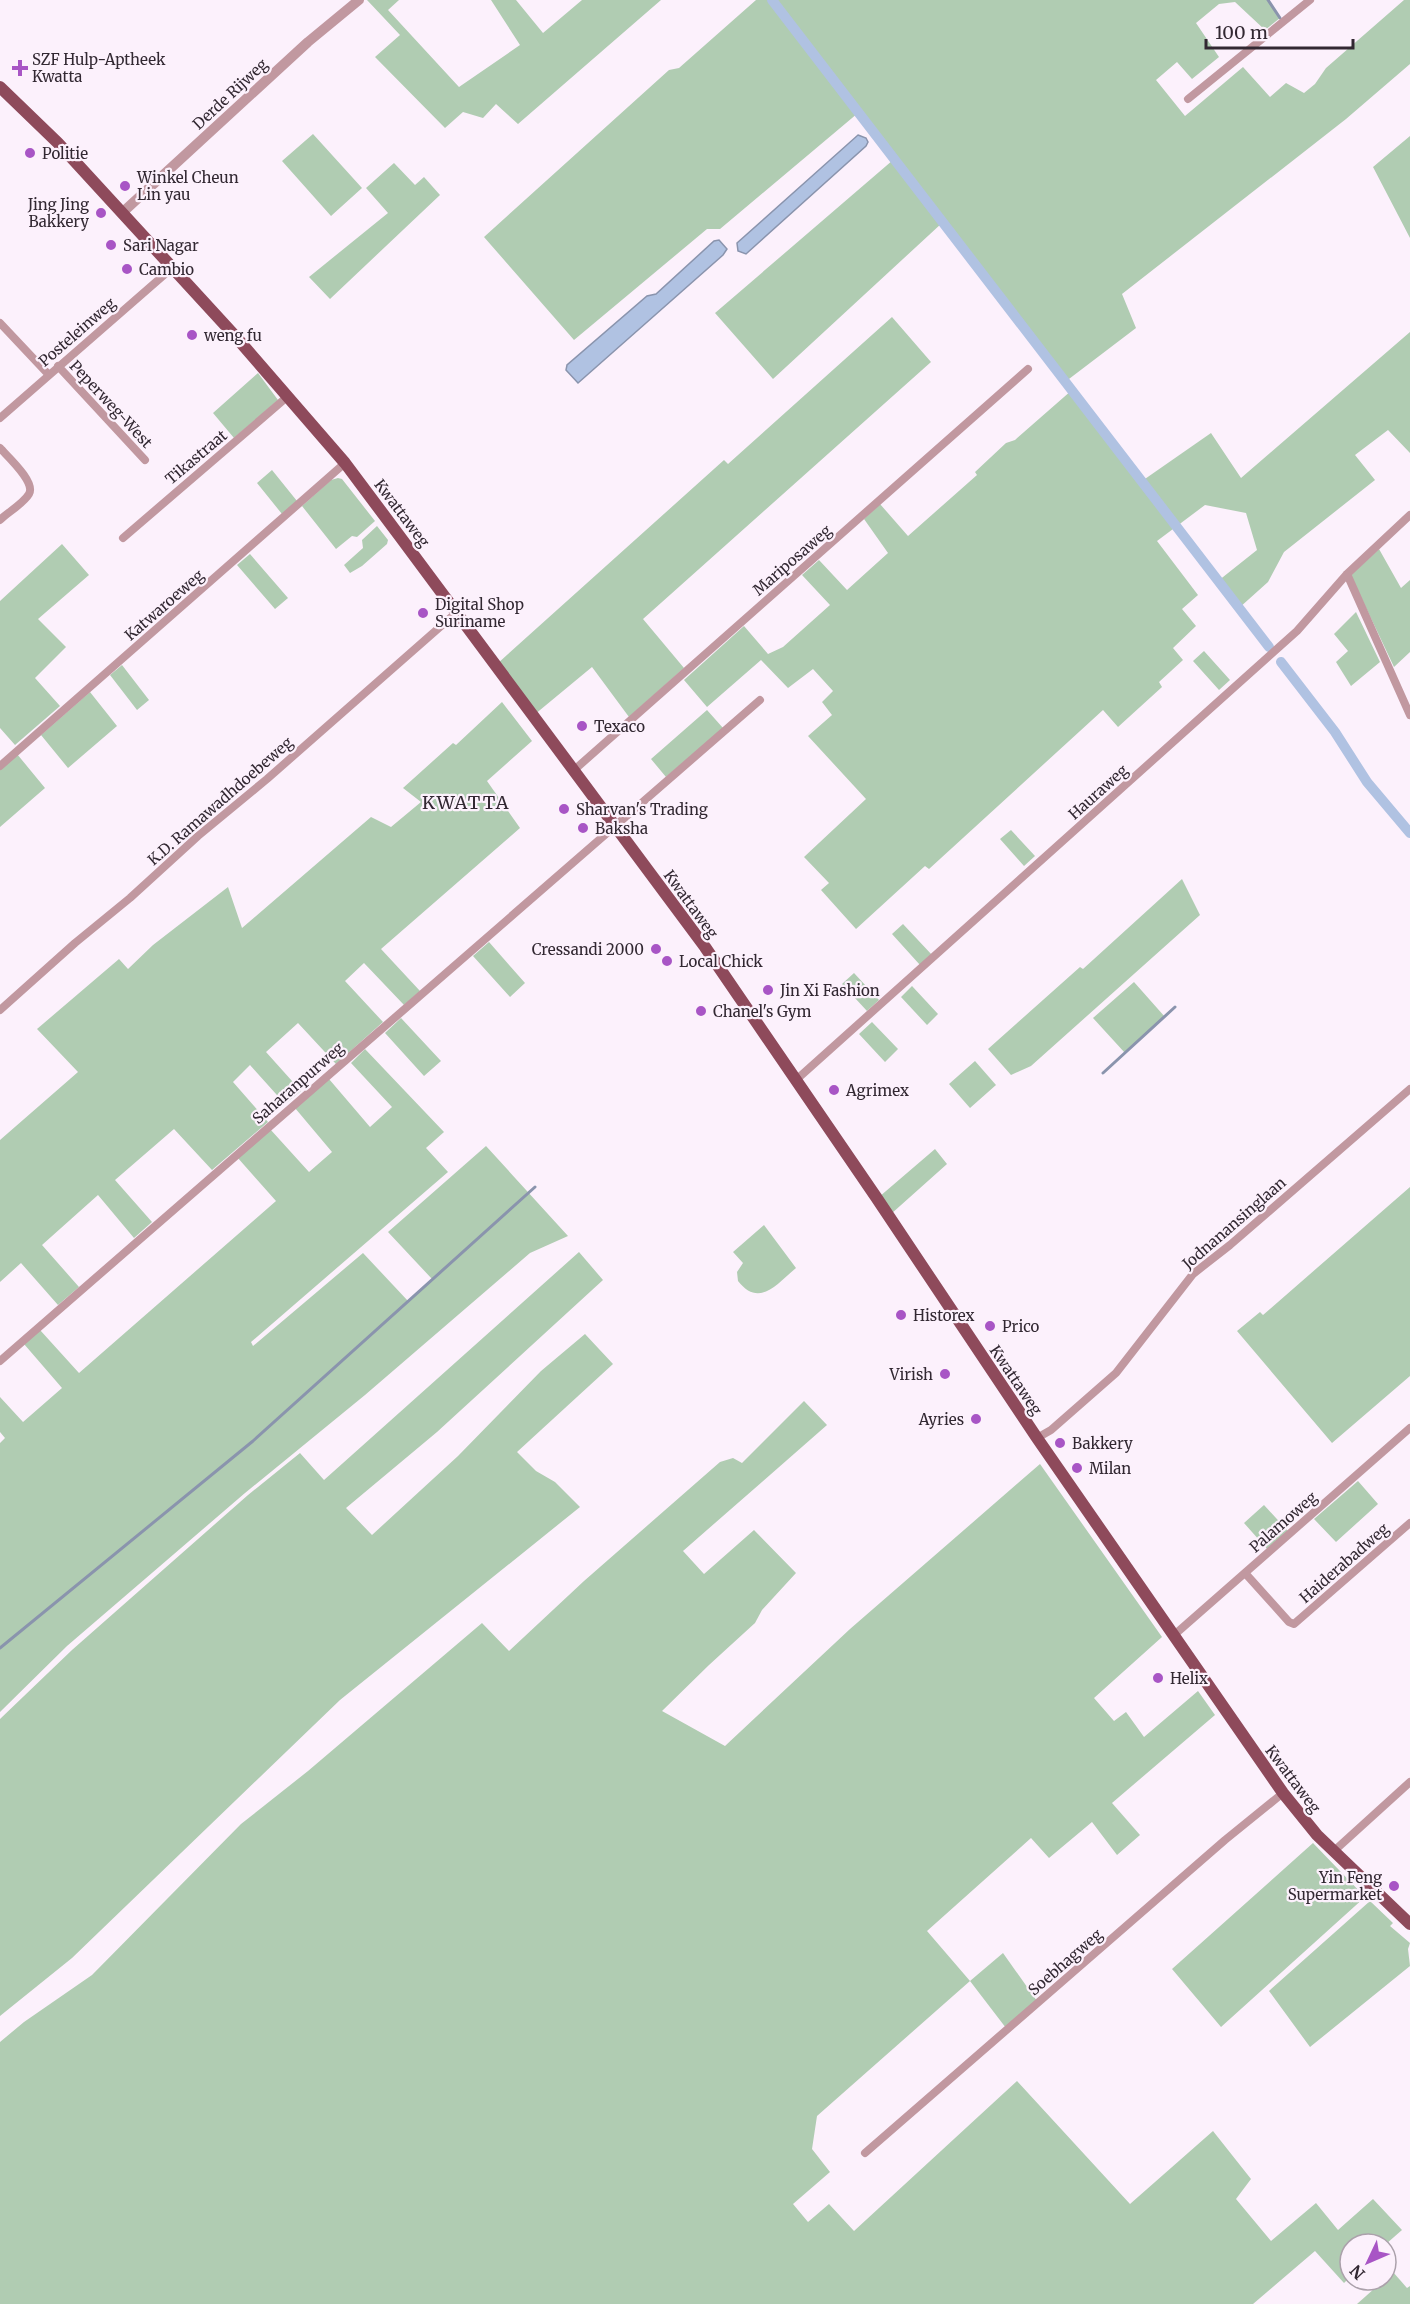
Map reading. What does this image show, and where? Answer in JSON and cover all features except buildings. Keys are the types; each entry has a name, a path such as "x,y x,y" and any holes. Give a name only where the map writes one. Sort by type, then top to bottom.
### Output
{"main road":[{"name":"Kwattaweg","path":"0,87 58,143 123,212 249,351 345,463 705,947 1037,1438 1283,1793 1305,1821 1334,1851 1410,1924"}],"street":[{"name":"Derde Rijweg","path":"123,212 308,42 359,0"},
{"path":"1188,99 1310,0"},
{"name":"Posteleinweg","path":"0,418 172,268"},
{"path":"0,322 49,375"},
{"name":"Peperweg-West","path":"58,366 145,460"},
{"name":"Mariposaweg","path":"573,771 1028,369"},
{"name":"Tikastraat","path":"123,538 287,397"},
{"path":"0,448 28,480 31,487 29,494 0,520"},
{"name":"Katwaroeweg","path":"0,766 345,463"},
{"name":"Hauraweg","path":"796,1080 1297,631 1347,574 1410,515"},
{"path":"1347,574 1410,715"},
{"name":"K.D. Ramawadhdoebeweg","path":"0,1010 457,612"},
{"name":"Saharanpurweg","path":"0,1360 760,700"},
{"name":"Jodnanansinglaan","path":"1037,1438 1051,1430 1116,1373 1193,1274 1230,1245 1410,1089"},
{"name":"Palamoweg","path":"1173,1636 1410,1428"},
{"name":"Haiderabadweg","path":"1245,1573 1289,1622 1294,1624 1410,1523"},
{"path":"1334,1851 1410,1782"},
{"name":"Soebhagweg","path":"865,2153 1225,1840 1283,1793"}],"green space":[{"path":"367,0 399,0 388,10 459,87 520,45 491,0 516,0 543,33 582,0 661,0 518,124 496,104 483,118 463,112 445,128 375,57 400,35"},
{"path":"756,0 1268,0 1280,18 1265,30 1235,2 1219,4 1196,23 1219,57 1192,79 1177,62 1156,80 1185,116 1243,67 1270,97 1286,83 1304,93 1315,84 1326,68 1404,0 1410,0 1410,64 1346,119 1122,294 1136,328 1065,382 942,223 773,379 715,313 893,160 858,113 720,229 707,229 574,340 484,237 669,70 679,68"},
{"path":"313,134 362,188 331,216 282,161"},
{"path":"1410,136 1410,238 1373,167"},
{"path":"394,163 415,185 424,177 440,195 330,299 309,277 388,213 366,188"},
{"path":"892,317 931,362 643,619 684,668 629,717 592,667 534,715 497,664 724,460 728,464"},
{"path":"1410,332 1410,453 1388,430 1355,455 1375,480 1284,552 1268,582 1239,608 1218,581 1257,550 1246,513 1205,505 1157,541 1198,595 1182,609 1196,626 1173,648 1183,660 1159,682 1162,687 1118,727 1103,710 929,869 925,866 856,929 821,890 829,883 804,857 866,799 808,736 832,715 822,702 833,691 813,669 788,688 761,660 707,707 684,680 744,626 768,654 783,647 830,605 802,575 819,560 847,590 888,553 864,519 880,504 908,536 977,475 975,472 1006,443 1015,440 1072,390 1142,481 1211,433 1241,478"},
{"path":"258,373 278,400 234,438 213,413"},
{"path":"272,470 297,501 282,514 257,483"},
{"path":"342,479 375,521 357,537 352,536 336,549 302,506 331,480"},
{"path":"377,526 388,540 387,544 362,566 350,573 344,565 363,548 362,540"},
{"path":"62,544 89,575 38,619 66,647 35,678 60,706 15,745 0,728 0,601"},
{"path":"1379,549 1401,588 1410,580 1410,652 1394,667 1352,578 1352,574"},
{"path":"250,554 288,598 275,609 237,565"},
{"path":"1356,612 1380,662 1351,686 1336,662 1348,651 1334,634"},
{"path":"1204,651 1230,680 1219,690 1193,661"},
{"path":"122,665 149,700 137,710 110,675"},
{"path":"90,692 117,726 68,768 41,735"},
{"path":"502,702 532,741 487,781 520,828 381,949 420,991 404,1005 364,963 345,981 383,1022 336,1064 298,1023 266,1052 301,1091 285,1104 250,1065 233,1082 268,1122 212,1170 174,1129 115,1180 152,1222 134,1238 98,1195 42,1245 79,1287 58,1305 21,1263 0,1282 0,1140 78,1072 37,1029 119,959 128,969 153,945 228,887 242,928 371,817 391,827 421,802 403,788 453,743 456,745"},
{"path":"707,710 723,728 666,777 651,759"},
{"path":"17,754 45,788 0,827 0,769"},
{"path":"1011,830 1035,856 1024,866 1000,839"},
{"path":"1182,879 1200,915 1031,1066 1011,1075 988,1049 1080,967 1083,969"},
{"path":"903,924 932,955 920,965 892,934"},
{"path":"489,942 525,983 510,997 473,956"},
{"path":"854,973 879,1000 867,1011 842,984"},
{"path":"1134,982 1165,1017 1125,1053 1093,1018"},
{"path":"912,986 938,1014 927,1025 901,997"},
{"path":"401,1018 441,1061 424,1076 385,1033"},
{"path":"872,1022 898,1049 885,1062 859,1034"},
{"path":"365,1049 444,1132 426,1148 448,1172 251,1342 253,1346 363,1253 408,1301 432,1279 388,1232 486,1146 568,1236 530,1253 67,1646 0,1712 0,1443 5,1438 0,1432 0,1397 23,1422 62,1388 24,1344 40,1330 79,1373 276,1201 237,1157 270,1129 309,1172 332,1152 295,1108 329,1079 370,1127 392,1107 351,1063"},
{"path":"975,1061 996,1085 970,1108 949,1084"},
{"path":"935,1149 947,1164 891,1214 879,1197"},
{"path":"1410,1187 1410,1376 1332,1443 1237,1331 1260,1312 1263,1315"},
{"path":"764,1225 796,1268 768,1291 753,1293 738,1281 737,1272 743,1263 733,1252"},
{"path":"579,1252 603,1280 437,1432 346,1508 372,1535 458,1456 541,1371 585,1334 613,1364 517,1452 536,1471 555,1482 580,1507 340,1700 72,1958 0,2016 0,1719 72,1650 248,1495 300,1453 324,1480"},
{"path":"804,1401 827,1425 683,1551 704,1574 754,1530 796,1573 762,1610 755,1623 662,1711 725,1746 850,1629 1040,1464 1162,1637 1094,1698 1114,1721 1126,1712 1144,1737 1198,1691 1215,1715 1112,1803 1140,1835 1117,1855 1092,1822 1049,1858 1031,1838 927,1931 970,1981 817,2116 812,2149 830,2172 793,2204 808,2222 829,2204 854,2231 1017,2081 1130,2204 1213,2131 1251,2179 1236,2199 1271,2241 1316,2203 1338,2230 1373,2199 1402,2230 1398,2234 1338,2232 1338,2276 1315,2251 1253,2304 0,2304 0,2042 24,2022 92,1975 241,1824 308,1771 482,1623 509,1651 584,1581 720,1462 733,1458 742,1463"},
{"path":"1358,1481 1378,1504 1336,1542 1314,1519"},
{"path":"1264,1505 1288,1531 1268,1550 1244,1523"},
{"path":"1313,1843 1365,1897 1221,2027 1172,1969"},
{"path":"1370,1901 1393,1923 1390,1926 1410,1943 1408,1949 1410,1966 1310,2047 1269,1991"},
{"path":"1003,1953 1037,2001 1006,2028 970,1981"},
{"path":"1398,2278 1407,2288 1410,2286 1410,2304 1357,2304 1370,2292 1398,2292"}],"water":[{"path":"858,135 866,138 868,142 866,146 746,254 738,251 737,243"},
{"path":"719,240 727,249 723,255 578,383 566,370 567,365 647,296 656,294 714,241"}],"waterway":[{"path":"772,0 1269,647"},
{"path":"1268,0 1280,18"},
{"path":"1281,662 1335,732 1367,782 1410,833"},
{"path":"1103,1073 1175,1007"},
{"path":"0,1648 253,1441 535,1187"}],"place":[{"name":"SZF Hulp-Aptheek Kwatta","path":"20,68"},
{"name":"Politie","path":"30,153"},
{"name":"Winkel Cheun Lin yau","path":"125,186"},
{"name":"Jing Jing Bakkery","path":"101,213"},
{"name":"Sari Nagar","path":"111,245"},
{"name":"Cambio","path":"127,269"},
{"name":"weng fu","path":"192,335"},
{"name":"Digital Shop Suriname","path":"423,613"},
{"name":"Texaco","path":"582,726"},
{"name":"Sharvan's Trading","path":"564,809"},
{"name":"Baksha","path":"583,828"},
{"name":"Cressandi 2000","path":"656,949"},
{"name":"Local Chick","path":"667,961"},
{"name":"Jin Xi Fashion","path":"768,990"},
{"name":"Chanel's Gym","path":"701,1011"},
{"name":"Agrimex","path":"834,1090"},
{"name":"Historex","path":"901,1315"},
{"name":"Prico","path":"990,1326"},
{"name":"Virish","path":"945,1374"},
{"name":"Ayries","path":"976,1419"},
{"name":"Bakkery","path":"1060,1443"},
{"name":"Milan","path":"1077,1468"},
{"name":"Helix","path":"1158,1678"},
{"name":"Yin Feng Supermarket","path":"1394,1886"}],"district":[{"name":"KWATTA","path":"466,802"}]}
